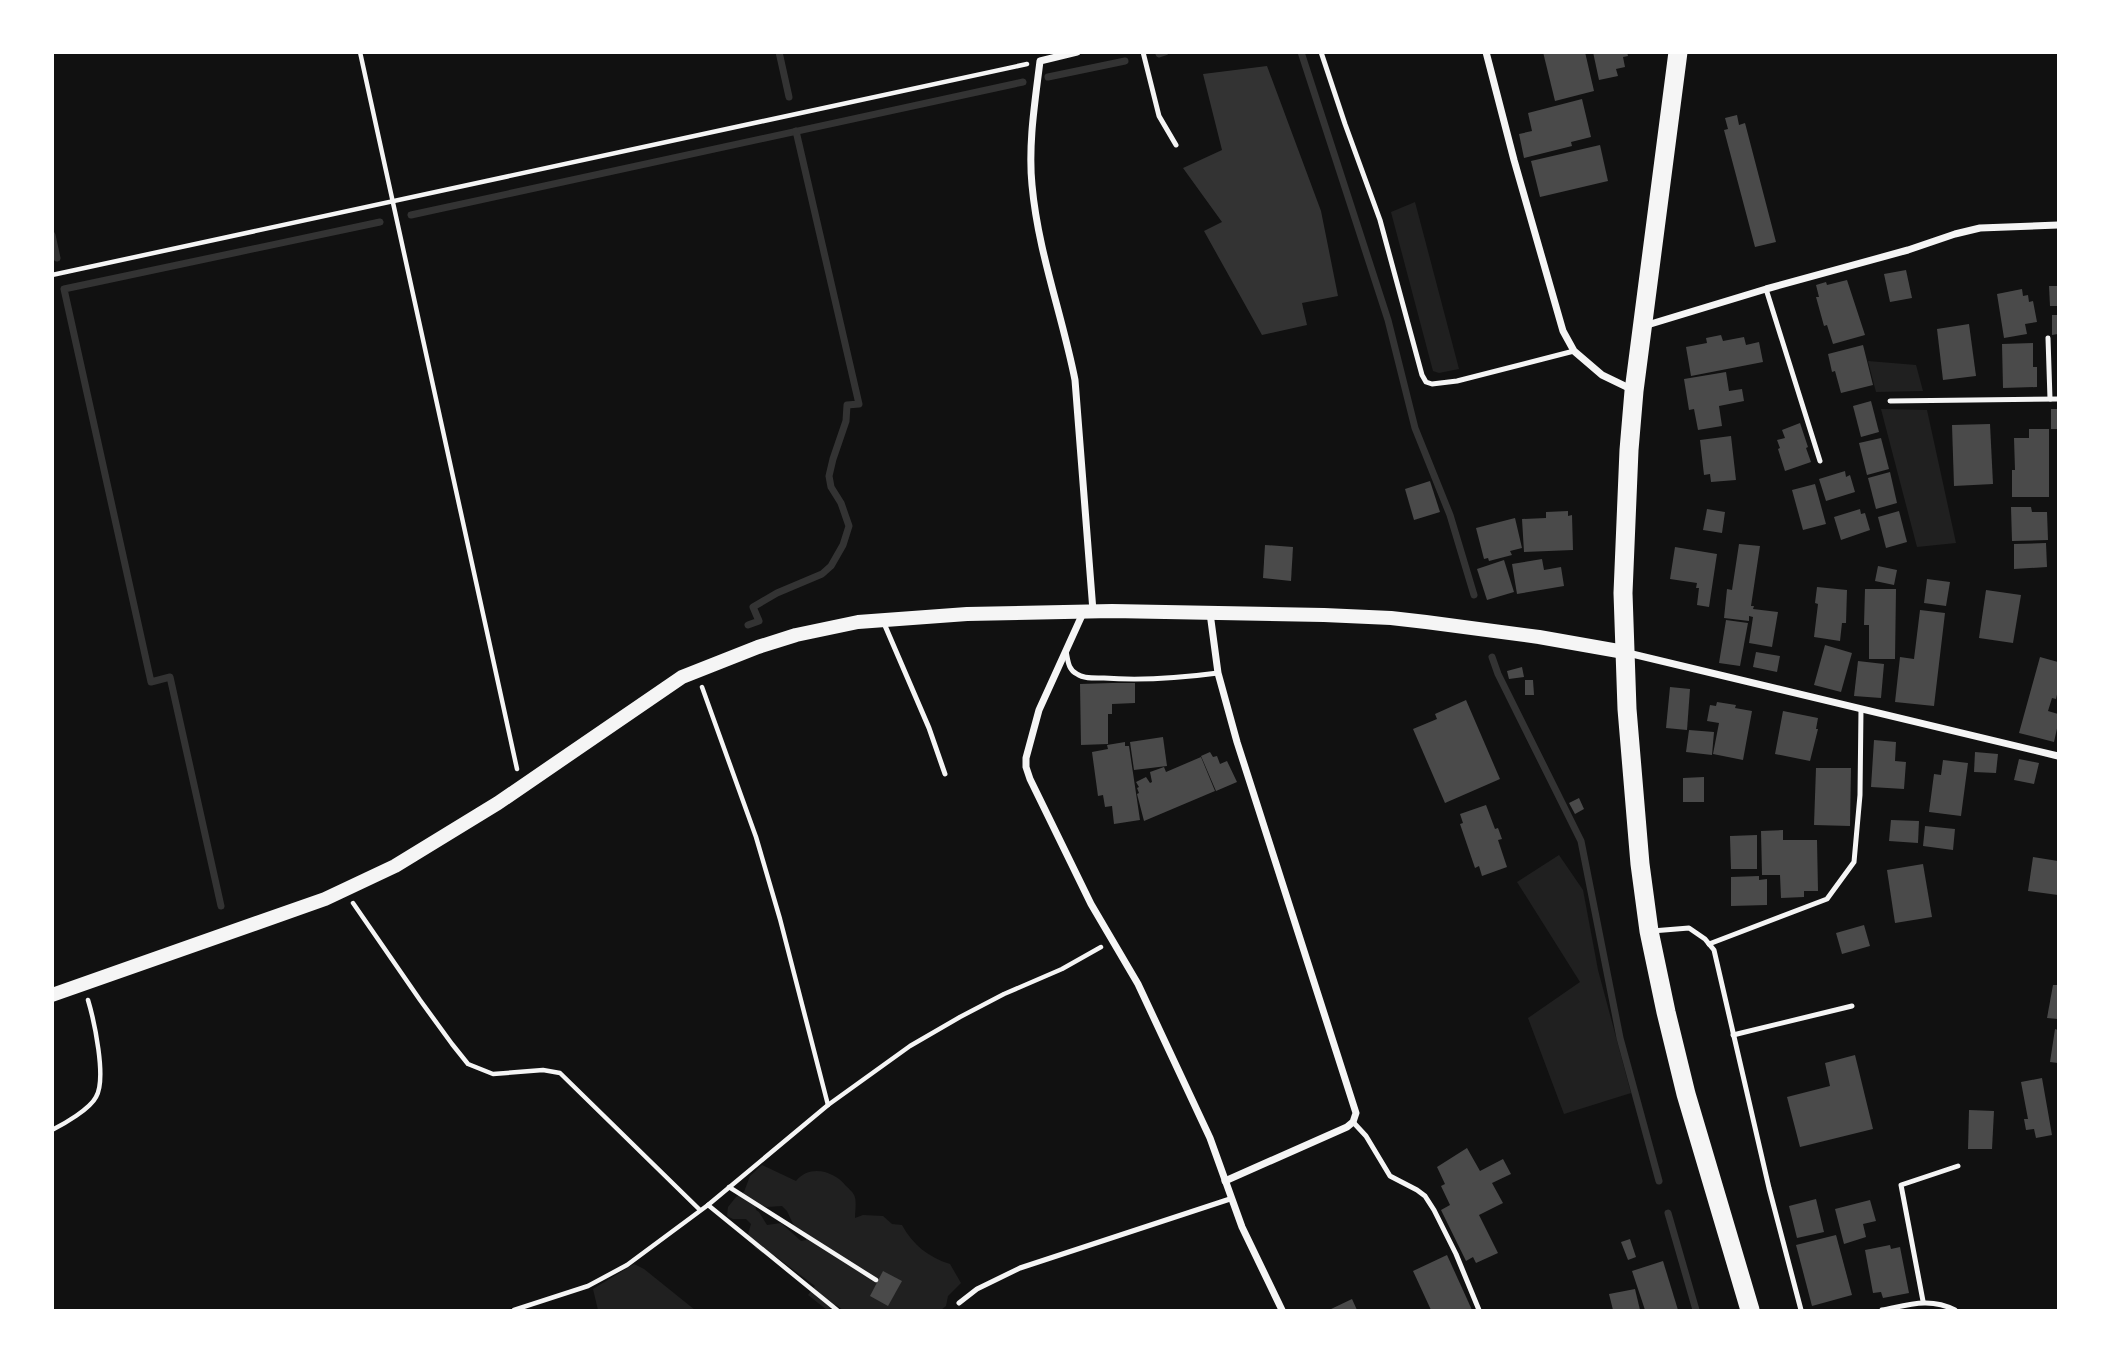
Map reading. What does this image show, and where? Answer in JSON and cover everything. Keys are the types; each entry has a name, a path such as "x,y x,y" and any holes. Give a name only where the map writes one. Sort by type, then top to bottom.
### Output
{"highway":[{"path":"1678,52 1634,391 1625,507 1624,652 1639,852 1649,931 1686,1094 1750,1311"}],"main road":[{"path":"52,995 325,900 346,890 395,866 521,787 682,677 796,635 858,622 967,614 1210,613 1391,618 1539,637 1624,652"}],"street":[{"path":"1077,52 1040,61 1031,152 1032,184 1040,241 1075,380 1088,612 1066,651 1039,710 1026,766 1091,904 1138,984 1210,1138 1230,1199 1282,1311"},
{"path":"1486,52 1563,331 1574,351 1602,375 1634,391"},
{"path":"1643,327 1967,231 1980,228 2059,225"},
{"path":"1210,613 1218,673 1258,811 1356,1113 1348,1127 1225,1181"},
{"path":"1624,652 2059,756"}],"lane":[{"path":"1143,52 1159,116 1176,145"},
{"path":"1321,52 1380,220 1426,382 1432,384 1457,381 1574,351"},
{"path":"1766,289 1820,461"},
{"path":"2048,338 2050,399"},
{"path":"1890,401 2059,399"},
{"path":"883,619 929,728 945,774"},
{"path":"1066,651 1070,669 1082,677 1174,678 1218,673"},
{"path":"1709,944 1827,899 1854,862 1860,795 1861,709"},
{"path":"1649,931 1689,928 1697,931 1714,950 1801,1311"},
{"path":"1733,1035 1852,1006"},
{"path":"1353,1122 1366,1136 1390,1176 1417,1190 1429,1203 1456,1254 1479,1311"},
{"path":"1923,1301 1901,1185 1958,1166"},
{"path":"959,1303 977,1289 1020,1268 1230,1199"},
{"path":"1882,1311 1923,1301 1934,1302 1955,1311"}],"path":[{"path":"359,52 521,787"},
{"path":"52,275 1040,61"},
{"path":"697,670 756,837 828,1105"},
{"path":"346,890 420,1000 468,1063 493,1074 542,1070 560,1073 700,1210"},
{"path":"514,1311 600,1280 640,1256 708,1205 828,1105 887,1062 940,1028 1004,994 1062,970 1112,940"},
{"path":"52,1130 91,1104 99,1089 94,1019 85,985"},
{"path":"729,1187 876,1280"},
{"path":"708,1205 837,1311"}],"shaded area":[{"path":"1267,66 1321,211 1338,296 1302,303 1307,325 1262,335 1204,231 1222,222 1183,168 1222,150 1203,74"},
{"path":"1415,202 1459,369 1439,373 1433,371 1391,212"},
{"path":"1868,361 1916,365 1923,391 1876,392"},
{"path":"1881,409 1927,410 1956,543 1917,547"},
{"path":"1559,855 1583,890 1598,970 1631,1093 1564,1114 1528,1018 1580,982 1517,882"},
{"path":"762,1165 796,1181 808,1172 815,1171 835,1176 854,1195 855,1218 863,1215 883,1216 892,1224 902,1225 922,1249 950,1264 961,1283 948,1296 946,1306 941,1310 843,1310 836,1305 827,1310 808,1295 815,1286 775,1256 771,1259 755,1248 748,1234 751,1224 746,1219 727,1216 728,1207 744,1192 750,1176","holes":["755,1204 767,1207 782,1206 795,1228 804,1231 806,1240 801,1241 781,1223 767,1225 756,1210"]},
{"path":"634,1264 695,1310 598,1310 593,1289"}],"building":[{"path":"1543,52 1585,52 1594,91 1555,101"},
{"path":"1593,52 1627,52 1628,56 1623,57 1625,67 1616,69 1618,76 1599,80"},
{"path":"1582,99 1591,137 1571,142 1572,146 1524,158 1519,134 1532,131 1528,113"},
{"path":"1737,115 1739,125 1745,123 1776,242 1755,247 1724,130 1728,129 1725,118"},
{"path":"1600,145 1608,181 1540,197 1531,161"},
{"path":"1906,270 1912,298 1890,302 1884,274"},
{"path":"1847,280 1865,335 1833,344 1827,325 1824,326 1816,297 1819,297 1816,285"},
{"path":"2049,286 2058,286 2058,306 2050,306"},
{"path":"2022,289 2023,296 2028,295 2029,302 2033,301 2037,322 2025,324 2027,334 2004,338 1997,294"},
{"path":"2052,315 2058,315 2058,334 2052,335"},
{"path":"1969,324 1976,376 1943,380 1937,329"},
{"path":"1721,335 1723,341 1744,337 1746,345 1759,342 1763,362 1691,376 1686,347 1707,343 1706,338"},
{"path":"2033,343 2033,367 2037,367 2037,387 2003,388 2002,344"},
{"path":"1863,345 1873,385 1841,393 1828,354"},
{"path":"1726,372 1729,391 1742,389 1744,401 1719,406 1722,426 1698,430 1694,409 1689,410 1684,379"},
{"path":"1871,401 1879,432 1861,437 1853,406"},
{"path":"2051,409 2058,409 2058,429 2051,429"},
{"path":"1800,423 1811,462 1785,471 1777,440 1785,438 1782,430"},
{"path":"1990,424 1993,484 1954,486 1952,425"},
{"path":"2029,429 2049,429 2049,497 2012,497 2014,438 2029,438"},
{"path":"1731,436 1736,480 1711,482 1710,474 1704,475 1700,440"},
{"path":"1881,438 1889,469 1867,475 1859,443"},
{"path":"1845,471 1846,477 1850,475 1855,492 1826,501 1819,479"},
{"path":"1890,472 1897,503 1876,509 1868,478"},
{"path":"1430,481 1440,512 1414,520 1405,489"},
{"path":"1815,484 1826,524 1803,530 1792,490"},
{"path":"2011,507 2031,507 2032,512 2047,512 2048,540 2012,541"},
{"path":"1707,509 1725,512 1722,533 1703,530"},
{"path":"1860,509 1861,514 1865,513 1870,530 1841,540 1834,517"},
{"path":"1568,511 1568,516 1572,515 1573,550 1524,552 1522,519 1546,518 1546,512"},
{"path":"1899,511 1907,542 1886,548 1878,517"},
{"path":"1515,518 1522,548 1510,551 1512,555 1489,561 1488,558 1484,559 1476,528"},
{"path":"2046,543 2047,567 2014,569 2014,544"},
{"path":"1739,544 1760,546 1751,606 1754,606 1753,609 1778,612 1772,647 1749,643 1753,617 1749,616 1749,621 1724,618 1727,589 1732,590"},
{"path":"1265,545 1293,547 1291,581 1263,578"},
{"path":"1675,547 1717,554 1709,607 1697,605 1697,583 1670,579"},
{"path":"1542,559 1544,570 1561,567 1564,586 1517,594 1512,564"},
{"path":"1504,560 1514,592 1487,600 1477,569"},
{"path":"1878,566 1897,570 1894,585 1875,581"},
{"path":"1927,579 1950,582 1946,606 1924,603"},
{"path":"1817,587 1847,590 1846,623 1842,623 1840,641 1814,637"},
{"path":"1865,589 1896,589 1895,659 1869,659 1869,625 1864,625"},
{"path":"1986,590 2021,595 2013,643 1979,638"},
{"path":"1920,610 1945,613 1934,706 1895,702 1900,657 1914,659"},
{"path":"1726,620 1748,623 1740,666 1719,663"},
{"path":"1825,645 1852,653 1841,692 1814,685"},
{"path":"1756,652 1780,656 1777,672 1753,667"},
{"path":"2040,657 2058,662 2058,690 2048,711 2058,714 2054,742 2019,733"},
{"path":"1858,661 1884,664 1881,698 1854,696"},
{"path":"1522,667 1524,677 1509,679 1507,671"},
{"path":"1525,680 1533,680 1534,695 1525,695"},
{"path":"1135,683 1135,703 1112,704 1112,714 1108,714 1108,744 1081,745 1080,684"},
{"path":"1670,687 1690,689 1687,730 1666,728"},
{"path":"1466,700 1500,779 1445,803 1413,729 1437,719 1435,714"},
{"path":"1717,702 1752,711 1743,760 1713,754 1719,723 1707,721 1710,705 1716,706"},
{"path":"1783,711 1818,718 1810,761 1775,754"},
{"path":"1689,730 1714,732 1712,755 1686,752"},
{"path":"1163,737 1167,766 1134,770 1130,742"},
{"path":"1874,740 1896,742 1895,761 1906,762 1904,789 1871,787"},
{"path":"1125,742 1125,746 1129,746 1140,820 1114,824 1112,806 1105,807 1103,795 1098,796 1092,752 1108,749 1107,745"},
{"path":"1210,752 1213,757 1217,756 1220,764 1227,761 1237,782 1216,791 1201,756"},
{"path":"1975,752 1998,754 1996,773 1974,772"},
{"path":"1201,757 1215,791 1144,821 1136,782 1146,777 1150,783 1150,772 1164,767 1166,772"},
{"path":"2019,759 2039,763 2034,784 2014,780"},
{"path":"1943,760 1968,763 1961,816 1929,812 1934,774 1941,775"},
{"path":"1816,768 1851,768 1850,826 1814,825"},
{"path":"1704,777 1704,802 1683,802 1683,778"},
{"path":"1579,798 1584,809 1575,814 1569,803"},
{"path":"1486,805 1502,839 1498,840 1507,867 1482,876 1479,866 1475,868 1460,824 1463,823 1460,814"},
{"path":"1891,820 1919,821 1918,843 1889,841"},
{"path":"1925,826 1955,829 1953,850 1923,846"},
{"path":"1783,830 1783,840 1817,840 1818,891 1804,891 1804,897 1781,898 1780,875 1762,875 1761,831"},
{"path":"1757,835 1757,869 1731,869 1730,836"},
{"path":"2033,857 2058,861 2058,895 2028,891"},
{"path":"1923,864 1932,917 1895,923 1887,870"},
{"path":"1759,876 1759,880 1767,879 1767,905 1731,906 1731,877"},
{"path":"1864,925 1870,946 1842,954 1836,933"},
{"path":"2053,985 2058,985 2058,1019 2047,1018"},
{"path":"2055,1029 2058,1030 2058,1063 2050,1062"},
{"path":"1855,1055 1873,1129 1800,1147 1787,1097 1830,1086 1825,1063"},
{"path":"2042,1078 2052,1135 2036,1138 2034,1129 2026,1130 2024,1119 2028,1119 2021,1082"},
{"path":"1969,1110 1994,1111 1992,1149 1968,1149"},
{"path":"1467,1148 1480,1171 1503,1159 1511,1174 1492,1183 1503,1203 1479,1215 1498,1253 1476,1263 1473,1257 1466,1261 1441,1210 1450,1205 1441,1186 1445,1184 1437,1167"},
{"path":"1816,1199 1824,1232 1797,1238 1789,1206"},
{"path":"1870,1200 1876,1221 1863,1224 1866,1237 1844,1244 1835,1209"},
{"path":"1836,1235 1852,1295 1812,1306 1796,1245"},
{"path":"1630,1239 1636,1257 1628,1260 1621,1242"},
{"path":"1890,1245 1891,1249 1900,1247 1909,1293 1883,1298 1881,1292 1873,1293 1865,1250"},
{"path":"1447,1255 1472,1310 1431,1310 1413,1271"},
{"path":"1663,1261 1678,1310 1645,1310 1632,1271"},
{"path":"883,1271 902,1281 888,1306 870,1296"},
{"path":"1635,1289 1640,1310 1613,1310 1609,1294"},
{"path":"1352,1299 1357,1310 1329,1310"}],"waterway":[{"path":"779,52 789,97"},
{"path":"1159,54 1165,52"},
{"path":"1301,52 1388,320 1415,428 1450,515 1474,595"},
{"path":"1048,77 1125,61"},
{"path":"411,215 1023,82"},
{"path":"748,625 759,621 753,607 777,593 822,574 831,566 843,545 849,526 841,503 831,487 829,476 846,421 847,405 859,404 796,131"},
{"path":"221,906 170,677 151,682 64,289 380,222"},
{"path":"52,235 57,258"},
{"path":"1492,657 1581,841 1620,1038 1659,1181"},
{"path":"1668,1213 1696,1310"}]}
